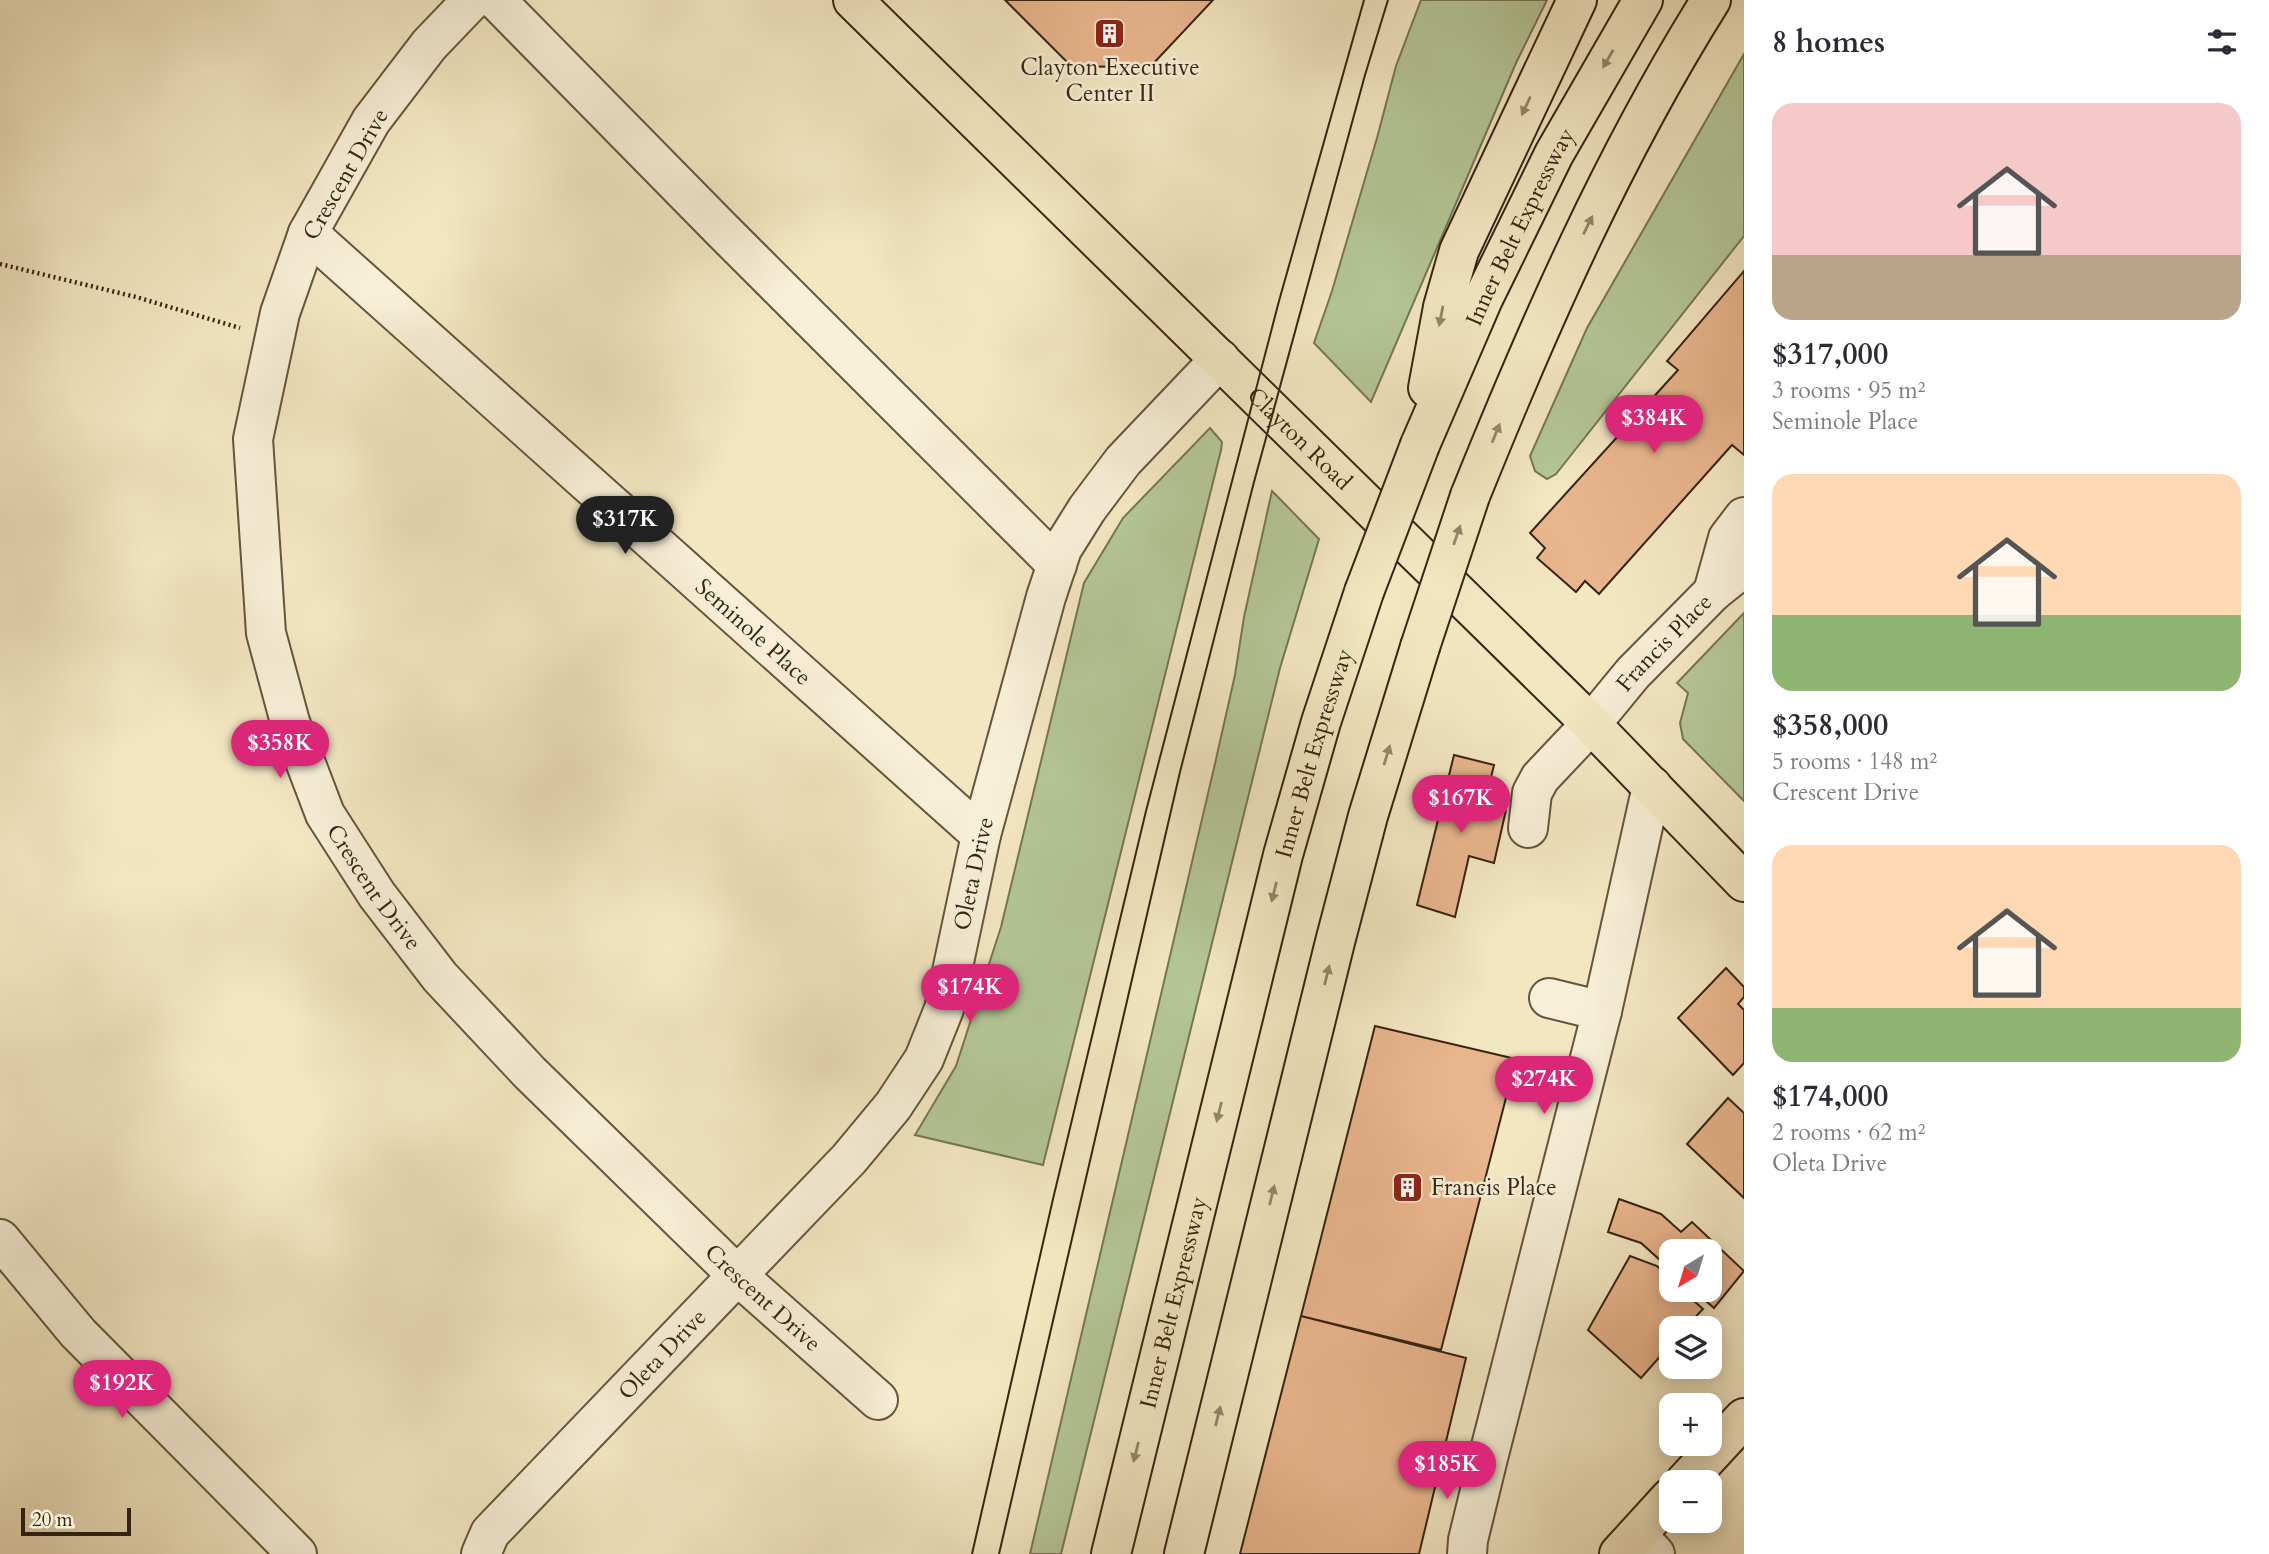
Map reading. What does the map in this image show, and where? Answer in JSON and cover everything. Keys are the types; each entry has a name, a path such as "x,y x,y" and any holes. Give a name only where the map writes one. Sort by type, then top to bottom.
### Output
{"main road":[{"name":"Clayton Road","path":"853,0 1591,724 1744,882"},
{"path":"1420,445 1443,307 1459,251 1577,0"},
{"name":"Inner Belt Expressway","path":"1111,1554 1283,855 1321,722 1364,592 1420,445 1483,299 1554,154 1643,0"},
{"path":"1184,1554 1368,816 1470,496 1516,381 1573,256 1631,138 1711,0"},
{"path":"1696,1470 1744,1418"},
{"path":"1637,1548 1659,1515"}],"street":[{"name":"Crescent Drive","path":"472,0 429,45 371,121 308,233 280,313 253,439 266,633 290,722 326,814 377,895 440,977 530,1073 737,1275 877,1400"},
{"path":"496,0 1057,565"},
{"name":"Seminole Place","path":"308,233 981,835"},
{"name":"Oleta Drive","path":"478,1547 849,1159 894,1106 924,1059 944,1009 981,835 1046,597 1062,549 1087,509 1123,461 1220,359"},
{"path":"1713,592 1728,538 1744,517"},
{"name":"Francis Place","path":"1528,828 1532,793 1540,778 1591,724 1633,673 1713,592 1744,567"},
{"path":"1467,1554 1485,1471 1602,1011 1652,786"},
{"path":"1549,998 1602,1011"},
{"path":"0,1239 78,1333 297,1554"}],"path":[{"path":"0,264 136,297 274,339"}],"green space":[{"path":"1421,0 1547,0 1516,63 1371,402 1314,343 1332,291 1396,66"},
{"path":"1744,54 1744,236 1556,474 1547,479 1535,471 1530,456 1587,328"},
{"path":"1210,428 1222,442 1221,450 1043,1165 915,1135 956,1066 1001,927 1084,583 1123,518"},
{"path":"1272,491 1319,539 1280,668 1061,1554 1030,1554 1214,768"},
{"path":"1744,613 1744,801 1683,739 1680,723 1688,693 1677,683"}],"building":[{"name":"Clayton Executive Center II","path":"1005,0 1213,0 1151,66 1072,67"},
{"path":"1744,271 1744,455 1732,445 1599,594 1585,581 1576,592 1537,558 1545,548 1530,533 1678,370 1667,361"},
{"path":"1454,755 1494,765 1484,806 1506,810 1494,863 1469,856 1455,917 1417,905"},
{"path":"1726,968 1744,987 1744,997 1738,1004 1744,1010 1744,1063 1733,1075 1678,1018"},
{"name":"Francis Place","path":"1375,1026 1516,1059 1441,1350 1301,1316"},
{"path":"1728,1098 1744,1113 1744,1198 1687,1144"},
{"path":"1619,1199 1661,1214 1681,1232 1692,1222 1710,1239 1659,1239 1659,1259 1641,1243 1608,1232"},
{"path":"1722,1250 1744,1271 1722,1298"},
{"path":"1630,1256 1659,1268 1659,1302 1695,1302 1703,1309 1696,1316 1659,1316 1659,1358 1641,1378 1588,1330"},
{"path":"1707,1302 1719,1302 1714,1308"},
{"path":"1301,1316 1466,1358 1419,1554 1240,1554"}],"tram line":[{"path":"972,1554 1146,811 1279,301 1364,0"},
{"path":"999,1554 1180,772 1254,482 1388,0"}],"place":[{"name":"Clayton Executive Center II","path":"1110,33"},
{"name":"Francis Place","path":"1408,1187"}]}
